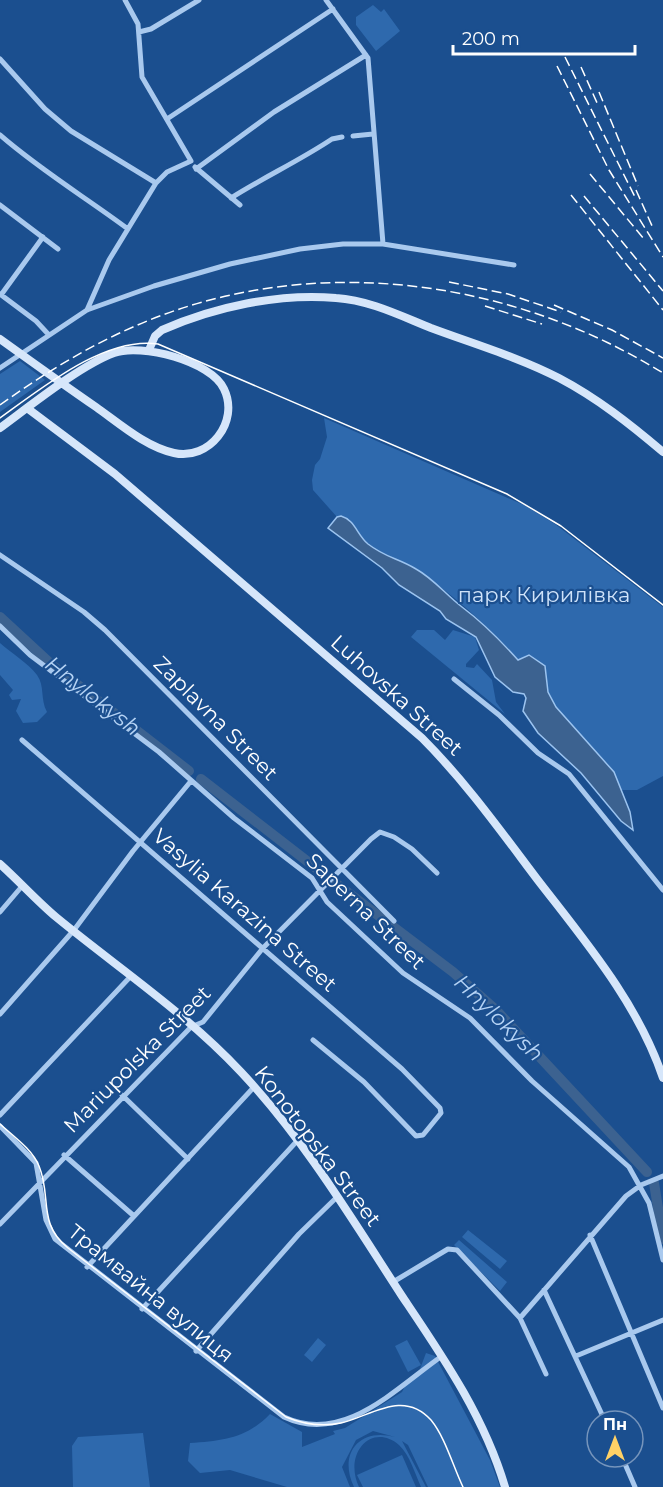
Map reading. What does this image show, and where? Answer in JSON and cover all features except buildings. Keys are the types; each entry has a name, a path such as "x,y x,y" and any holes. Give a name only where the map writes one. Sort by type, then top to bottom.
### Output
{"street":[{"path":"125,0 139,32 142,77 196,169 240,205"},
{"path":"139,32 151,29 199,0"},
{"path":"326,0 366,55 383,244"},
{"path":"167,119 333,9"},
{"path":"196,169 274,112 366,55"},
{"path":"0,59 45,109 71,131 156,183"},
{"path":"353,136 373,134"},
{"path":"0,135 26,159 49,171 60,182 128,229"},
{"path":"231,198 278,173 332,139 342,137"},
{"path":"87,310 109,260 156,183 167,172 191,160"},
{"path":"0,205 58,249"},
{"path":"43,237 0,294 36,321 49,335"},
{"path":"0,368 87,310 154,286 230,264 300,249 343,244 383,244 514,265"},
{"path":"148,350 155,336 162,330 218,311 291,298 348,299 524,362 558,378 602,404 663,452"},
{"path":"0,339 124,427 157,447 180,454 195,453 210,445 224,428 227,399 220,382 190,363 148,350 125,350 105,357 27,408 0,428"},
{"name":"Luhovska Street","path":"27,408 115,474 422,738 454,771 602,964 653,1051 663,1078"},
{"name":"Zaplavna Street","path":"0,555 84,612 105,630 394,921"},
{"name":"Saperna Street","path":"0,626 37,661 159,752 234,818 312,878 327,902 403,973 470,1018 532,1081 629,1167 649,1203 663,1260"},
{"path":"454,679 499,715 538,753 569,774 663,890"},
{"name":"Vasylia Karazina Street","path":"22,740 402,1069 441,1109 440,1115 423,1135 416,1136 364,1082 314,1040"},
{"path":"0,1014 74,930 191,781"},
{"name":"Mariupolska Street","path":"0,1224 122,1095 191,1027 203,1022 263,948 319,890 381,832 403,843 437,873"},
{"name":"Konotopska Street","path":"0,864 74,930 191,1027 240,1071 254,1087 338,1196 442,1356 486,1432 505,1487"},
{"path":"0,912 23,885"},
{"path":"0,1115 131,976"},
{"path":"88,1266 254,1087"},
{"path":"122,1095 188,1159"},
{"name":"Трамвайна вулиця","path":"0,1126 33,1159 41,1179 46,1220 51,1233 60,1244 272,1410 304,1425 331,1425 352,1418 442,1356"},
{"path":"142,1309 297,1141"},
{"path":"64,1155 134,1216"},
{"path":"520,1318 626,1196 641,1185 663,1176"},
{"path":"196,1350 299,1234 338,1196"},
{"path":"590,1235 663,1408"},
{"path":"393,1282 448,1249 454,1249 520,1318 546,1374"},
{"path":"544,1290 600,1409"},
{"path":"576,1356 663,1320"},
{"path":"627,1469 635,1487"}],"green space":[{"path":"373,5 381,12 384,9 400,31 376,51 356,25 356,17"},
{"path":"20,361 45,380 0,412 0,374"},
{"name":"парк Кирилівка","path":"324,418 524,505 555,524 663,607 663,776 637,790 619,790 614,772 608,764 556,707 548,692 544,666 529,656 519,660 459,602 412,567 375,551 365,542 349,519 337,517 313,490 315,465 320,459 327,437"},
{"path":"417,630 434,630 445,640 453,630 475,637 479,650 466,664 466,667 474,668 477,664 492,680 496,702 505,714 411,637"},
{"path":"0,643 29,666 39,679 47,712 37,722 23,723 16,711 21,699 12,700 9,695 13,690 0,675"},
{"path":"468,1230 507,1261 500,1269 462,1237"},
{"path":"459,1240 507,1282 500,1291 454,1245"},
{"path":"318,1338 326,1345 312,1362 304,1355"},
{"path":"407,1340 421,1365 408,1372 395,1346"},
{"path":"426,1353 435,1356 490,1460 500,1487 428,1487 408,1445 402,1441 426,1487 421,1487 403,1449 389,1439 379,1437 370,1439 358,1453 355,1474 359,1487 354,1487 349,1464 350,1454 355,1446 371,1436 395,1437 373,1431 356,1440 342,1467 350,1487 287,1487 230,1470 200,1473 188,1461 190,1443 234,1437 252,1428 270,1414 302,1432 302,1447 335,1434 333,1431 345,1428 402,1392 406,1384 417,1377"},
{"path":"143,1433 150,1487 73,1487 72,1446 78,1437"},
{"path":"402,1455 416,1487 363,1487 357,1475"}],"shaded area":[{"path":"341,516 353,524 364,540 374,549 410,565 429,577 484,625 518,660 529,655 545,666 548,692 556,707 614,772 630,812 633,830 621,821 581,773 538,733 523,711 526,698 524,694 513,692 495,677 476,637 446,619 440,611 399,585 382,568 328,528 337,517"}],"waterway":[{"name":"Hnylokysh","path":"0,617 52,665 189,771"},
{"name":"Hnylokysh","path":"201,779 325,875"},
{"name":"Hnylokysh","path":"334,882 453,972 496,1010 647,1172"},
{"name":"Hnylokysh","path":"654,1183 663,1239"}],"tram line":[{"path":"0,418 54,379 96,356 117,348 138,344 158,344 507,494 561,526 663,605"},
{"path":"0,1124 22,1143 36,1160 43,1177 52,1229 58,1239 68,1248 286,1417 306,1423 327,1425 352,1420 398,1405 409,1406 420,1411 431,1420 440,1435 463,1487"}],"railway":[{"path":"565,57 636,199"},
{"path":"557,66 609,170 663,257"},
{"path":"581,67 598,105"},
{"path":"599,92 638,186"},
{"path":"590,174 644,239"},
{"path":"636,190 653,228"},
{"path":"571,195 663,310"},
{"path":"584,196 663,291"},
{"path":"449,282 508,294 561,312"},
{"path":"0,405 64,363 98,344 133,327 198,303 266,288 334,283 403,285 471,296 538,314 602,340 663,373"},
{"path":"554,305 612,330 663,358"},
{"path":"485,306 542,324"}]}
